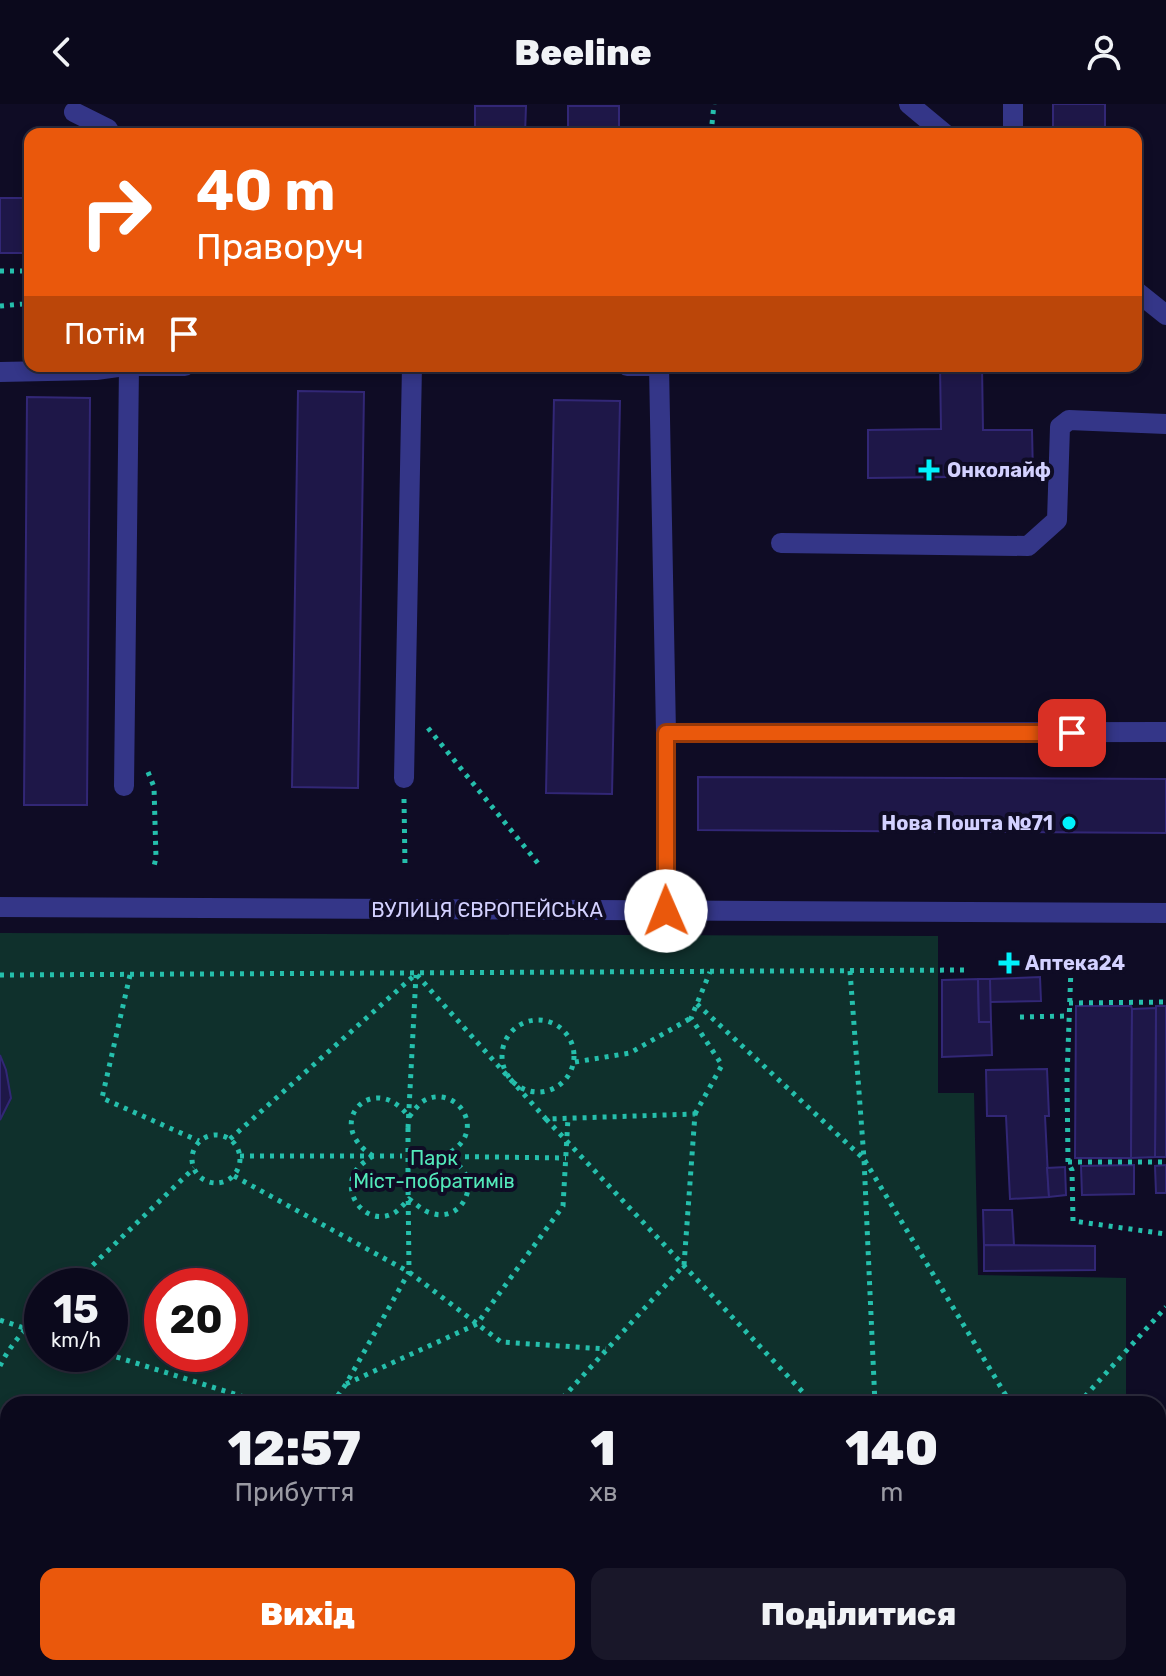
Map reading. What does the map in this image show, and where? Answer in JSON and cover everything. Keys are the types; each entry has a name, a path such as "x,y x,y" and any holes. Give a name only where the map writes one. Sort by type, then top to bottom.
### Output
{"street":[{"path":"909,104 938,128"},
{"path":"1013,104 1013,128"},
{"path":"74,112 106,128"},
{"path":"1142,296 1166,315"},
{"path":"0,372 24,372"},
{"path":"124,786 127,372"},
{"path":"404,778 412,372"},
{"path":"659,372 666,911"},
{"path":"781,543 1028,546 1057,520 1060,427 1069,420 1166,424"},
{"path":"666,733 1166,732"},
{"name":"ВУЛИЦЯ ЄВРОПЕЙСЬКА","path":"0,907 1166,913"}],"path":[{"path":"712,128 714,104"},
{"path":"0,271 24,271"},
{"path":"0,306 24,304"},
{"path":"405,700 541,867"},
{"path":"404,778 405,867"},
{"path":"1071,968 1067,1077 1068,1162 1072,1170 1073,1221 1166,1234"},
{"path":"0,975 967,970"},
{"path":"850,971 864,1159 875,1396"},
{"path":"575,1062 630,1053 691,1018 710,972"},
{"path":"416,974 546,1119 807,1396"},
{"path":"338,1396 409,1272 408,1128 416,974"},
{"path":"230,1139 416,974"},
{"path":"130,975 102,1098 199,1141"},
{"path":"1069,1003 1144,1005 1166,1002"},
{"path":"697,1004 864,1159 1006,1396"},
{"path":"1020,1017 1068,1016"},
{"path":"564,1396 684,1265 695,1114 722,1065 691,1018"},
{"path":"538,1020 551,1022 570,1038 575,1062 564,1082 554,1089 536,1093 524,1090 506,1073 502,1050 514,1028 538,1020"},
{"path":"373,1156 360,1149 352,1137 351,1119 356,1109 373,1098 383,1097 398,1104 409,1117"},
{"path":"409,1117 423,1102 432,1098 442,1097 457,1104 467,1118 466,1135 462,1144 443,1156"},
{"path":"546,1119 695,1114"},
{"path":"346,1384 477,1324 563,1206 568,1118"},
{"path":"214,1134 230,1139 240,1156 234,1176 219,1183 201,1178 192,1160 199,1141 214,1134"},
{"path":"240,1156 402,1156"},
{"path":"373,1156 356,1170 352,1179 353,1197 361,1209 373,1216 385,1216 395,1213 409,1199"},
{"path":"415,1156 566,1158"},
{"path":"409,1199 433,1214 444,1215 463,1203 469,1187 467,1178 458,1163 443,1156"},
{"path":"1068,1162 1166,1162"},
{"path":"90,1268 194,1168"},
{"path":"234,1176 409,1272 501,1342 607,1349"},
{"path":"1085,1396 1166,1307"},
{"path":"0,1320 24,1328"},
{"path":"0,1366 6,1352 24,1331"},
{"path":"128,1361 241,1396"}],"green space":[{"name":"Парк Міст-побратимів","path":"0,933 938,936 938,1093 974,1093 978,1275 1126,1278 1126,1396 0,1396"}],"building":[{"path":"1053,104 1105,104 1105,128 1053,128"},
{"path":"475,106 526,106 525,128 475,128"},
{"path":"568,106 619,106 619,128 568,128"},
{"path":"0,198 24,198 24,253 0,253"},
{"name":"Онколайф","path":"940,372 982,372 983,430 1032,430 1033,476 868,478 868,430 941,429"},
{"path":"298,391 364,392 358,788 292,787"},
{"path":"27,397 90,398 87,805 24,805"},
{"path":"554,400 620,401 612,794 546,793"},
{"path":"698,777 1166,779 1166,833 698,830"},
{"path":"1040,977 1041,1001 990,1002 990,979"},
{"path":"978,979 979,1022 991,1022 992,1055 942,1057 942,980"},
{"path":"978,979 990,979 991,1022 979,1022"},
{"path":"1076,1006 1131,1006 1131,1158 1075,1158"},
{"path":"1156,1006 1166,1006 1166,1157 1155,1157"},
{"path":"1156,1008 1155,1157 1131,1158 1132,1009"},
{"path":"0,1055 11,1098 0,1120"},
{"path":"1047,1069 1049,1116 1045,1116 1049,1197 1010,1199 1006,1116 987,1116 986,1070"},
{"path":"1134,1165 1134,1194 1082,1195 1081,1166"},
{"path":"1166,1165 1166,1193 1156,1193 1155,1166"},
{"path":"1065,1167 1066,1195 1049,1197 1047,1168"},
{"path":"983,1210 1012,1210 1014,1245 984,1245"},
{"path":"984,1245 1095,1246 1095,1270 984,1271"}],"place":[{"name":"Онколайф","path":"929,470"},
{"name":"Нова Пошта №71","path":"1069,823"},
{"name":"Аптека24","path":"1009,963"}],"route":[{"path":"666,911 666,733 1072,733"}]}
